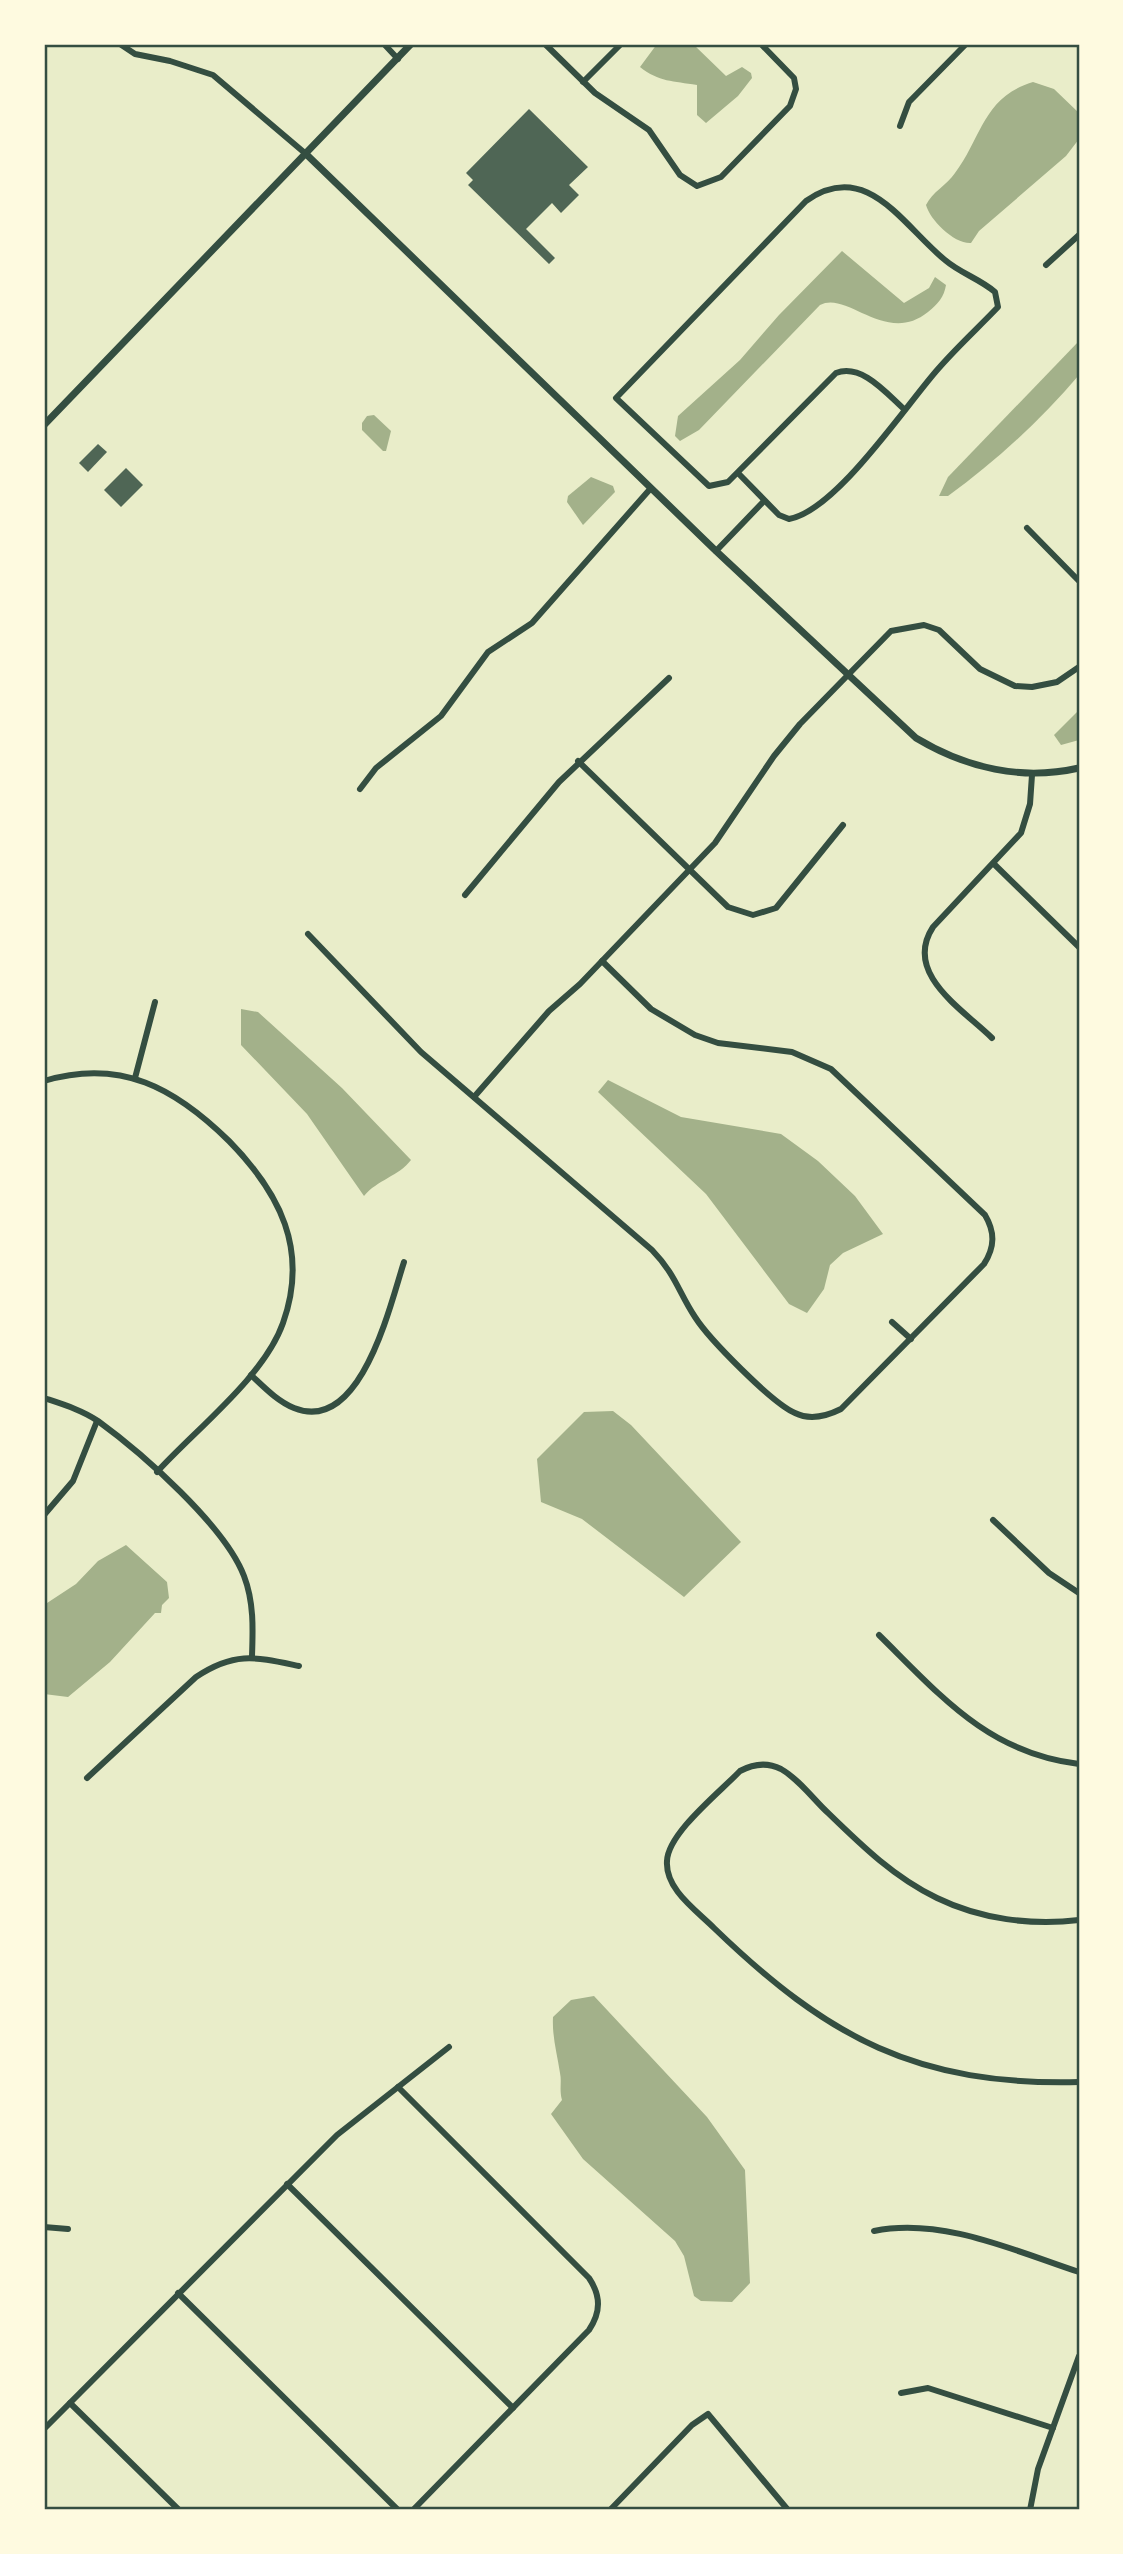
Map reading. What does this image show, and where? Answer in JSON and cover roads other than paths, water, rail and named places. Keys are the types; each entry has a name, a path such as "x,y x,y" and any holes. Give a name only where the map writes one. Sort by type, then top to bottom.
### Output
{"street":[{"path":"120,44 135,54 170,61 213,75 306,154 716,551 898,723 936,750 988,768 1032,775 1079,768"},
{"path":"384,44 398,59"},
{"path":"44,425 411,44"},
{"path":"545,44 583,82 649,130 689,183 704,186 721,177 790,106 794,98 794,78 761,44"},
{"path":"583,82 621,44"},
{"path":"900,126 909,102 967,44"},
{"path":"738,472 779,515 789,519 806,512 863,463 905,410 937,369 998,307 998,299 985,284 945,261 872,194 845,187 818,192 806,201 616,398 709,486 719,486 738,472 836,373 854,371 865,376 905,410"},
{"path":"1046,265 1079,234"},
{"path":"360,789 376,768 440,716 488,652 532,623 651,488"},
{"path":"716,551 764,501"},
{"path":"1027,528 1079,581"},
{"path":"474,1097 548,1012 690,871 733,819 774,756 846,675 891,631 924,625 949,638 990,676 1015,686 1032,687 1057,682 1079,667"},
{"path":"465,895 578,761 669,678"},
{"path":"578,761 690,871 734,910 753,915 765,914 785,900 843,825"},
{"path":"992,1038 934,981 922,958 926,937 933,928 1021,833 1030,804 1032,775"},
{"path":"994,864 1079,947"},
{"path":"307,934 401,1033 652,1250 679,1284 695,1317 784,1407 797,1415 822,1417 841,1409 984,1264 993,1245 991,1224 985,1215 831,1069 792,1052 718,1043 695,1035 651,1009 602,961"},
{"path":"135,1078 155,1002"},
{"path":"44,1081 76,1073 135,1078 186,1102 251,1164 272,1191 288,1234 293,1267 290,1297 271,1348 251,1376 157,1472"},
{"path":"251,1376 281,1401 296,1409 332,1407 346,1398 357,1384 382,1329 404,1262"},
{"path":"892,1322 911,1339"},
{"path":"44,1398 74,1408 97,1421 212,1524 231,1550 244,1577 250,1601 252,1656"},
{"path":"44,1515 73,1481 97,1421"},
{"path":"993,1520 1049,1573 1079,1593"},
{"path":"879,1635 974,1725 993,1737 1040,1757 1079,1764"},
{"path":"87,1778 196,1677 214,1665 252,1656 299,1666"},
{"path":"1079,1920 1036,1922 1002,1918 939,1899 906,1881 874,1857 788,1774 769,1765 750,1766 740,1771 676,1836 666,1861 669,1877 677,1892 750,1962 822,2020 910,2061 977,2078 1079,2082"},
{"path":"44,2429 337,2135 449,2047"},
{"path":"397,2087 589,2278 598,2300 598,2312 589,2330 413,2510"},
{"path":"287,2184 513,2408"},
{"path":"874,2231 900,2226 940,2231 1017,2251 1079,2273"},
{"path":"44,2227 68,2229"},
{"path":"178,2293 398,2510"},
{"path":"1030,2510 1038,2469 1079,2356"},
{"path":"901,2393 928,2388 1053,2428"},
{"path":"70,2403 179,2510"},
{"path":"610,2510 692,2425 708,2414 788,2510"}]}
